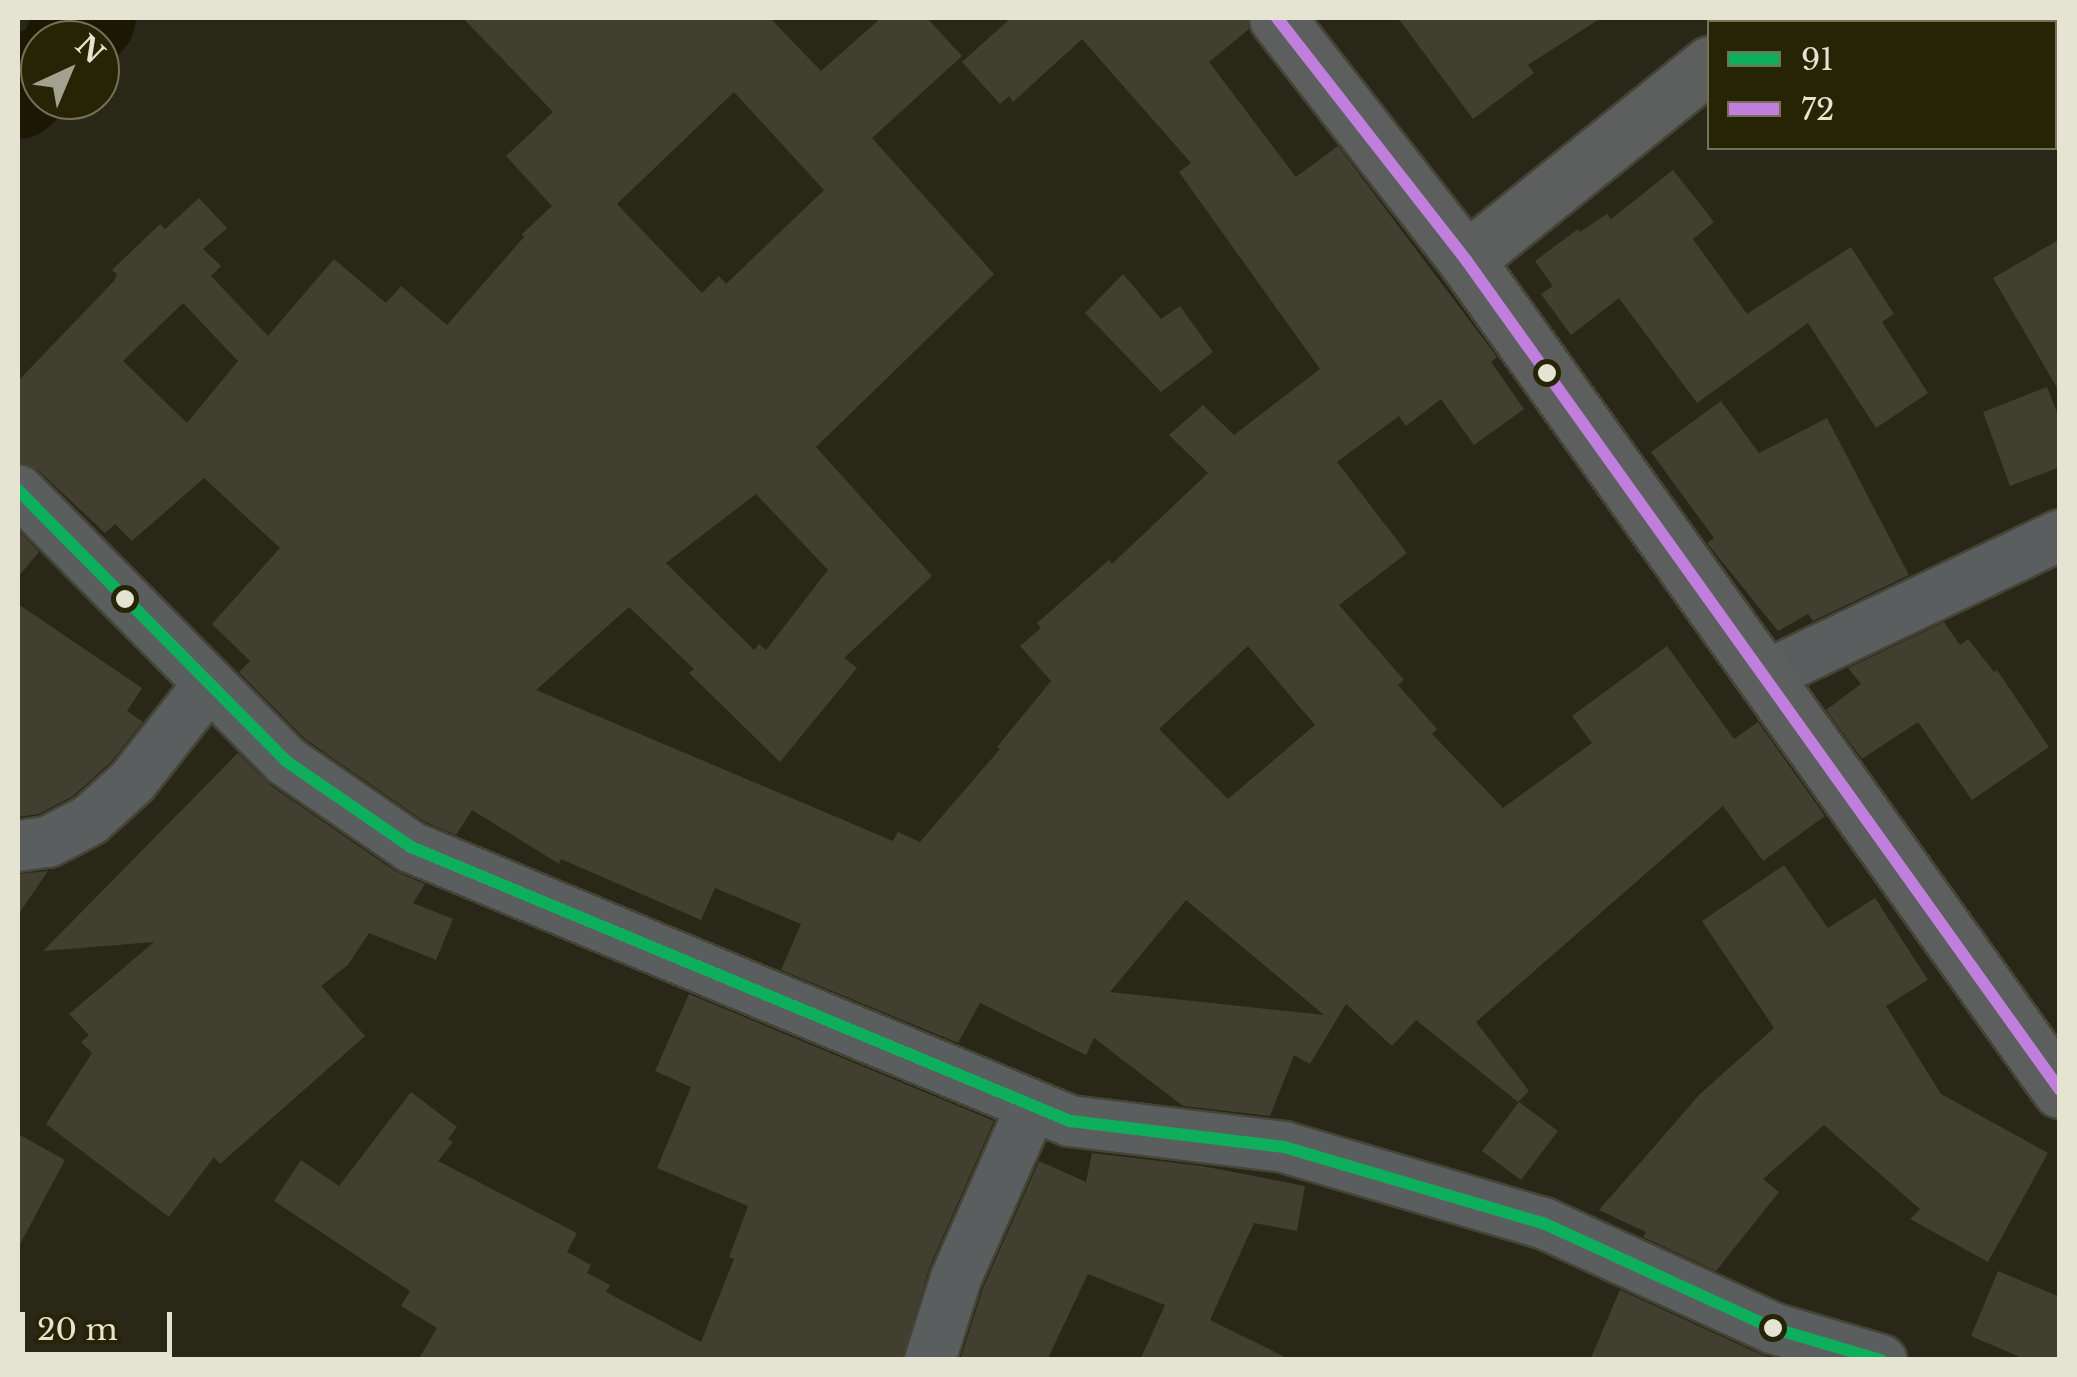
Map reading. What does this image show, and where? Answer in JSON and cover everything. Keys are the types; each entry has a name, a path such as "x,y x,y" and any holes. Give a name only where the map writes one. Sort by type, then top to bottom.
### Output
{"main road":[{"path":"1277,18 1466,260 2060,1090"},
{"path":"1466,260 1707,66"}],"street":[{"path":"18,490 286,762 411,848 1070,1121 1284,1147 1542,1223 1772,1328 1881,1360"},
{"path":"1766,675 2060,535"},
{"path":"18,846 48,842 90,820 132,782 209,684"},
{"path":"930,1360 956,1278 1032,1106"}],"building":[{"path":"463,18 770,18 821,71 881,18 927,18 962,56 872,138 994,274 816,447 932,576 844,658 857,668 780,762 689,673 694,669 629,607 536,690 893,841 898,832 920,842 1000,749 997,747 1051,681 1020,646 1041,628 1037,623 1109,560 1112,564 1208,473 1169,435 1203,405 1234,435 1320,369 1179,172 1191,163 1082,39 1013,102 1009,96 1000,104 962,62 1011,18 1247,18 1249,29 1209,62 1296,177 1338,146 1497,357 1491,362 1524,409 1474,445 1441,399 1406,426 1399,416 1337,462 1407,553 1339,605 1404,680 1398,685 1437,729 1432,734 1503,808 1592,743 1572,716 1667,646 1734,739 1758,722 1825,816 1763,861 1723,806 1476,1022 1529,1091 1518,1102 1416,1020 1392,1046 1346,1004 1310,1064 1294,1055 1270,1116 1183,1106 1094,1038 1086,1055 980,1003 958,1043 781,970 801,924 715,888 701,920 561,859 559,864 472,810 456,835 425,822 305,739 239,672 250,661 212,624 280,548 204,478 132,541 115,524 105,533 38,470 18,462 18,381 114,281 117,274 112,270 160,224 165,229 199,198 227,228 203,249 221,266 211,276 268,336 334,259 386,303 401,286 447,325 524,237 522,234 552,206 506,156 553,112","holes":["734,92 824,190 726,284 719,276 702,293 617,204","183,303 238,361 187,423 123,361","756,494 828,570 766,650 759,644 754,650 666,563","1248,646 1315,725 1228,799 1159,729","1186,900 1324,1015 1110,992"]},
{"path":"1398,18 1601,18 1528,65 1534,73 1473,119"},
{"path":"1673,170 1714,222 1693,239 1747,314 1851,247 1894,314 1882,322 1928,393 1876,428 1808,323 1697,403 1619,298 1571,335 1541,294 1553,286 1535,261 1578,229 1580,232 1607,214 1611,219"},
{"path":"2060,239 2060,393 1993,278"},
{"path":"1123,274 1161,319 1180,306 1213,352 1161,392 1085,313"},
{"path":"2047,387 2060,420 2060,467 2010,486 1983,412"},
{"path":"1721,401 1759,453 1827,418 1909,575 1813,621 1808,614 1778,631 1707,543 1714,538 1651,452"},
{"path":"18,530 39,552 18,577"},
{"path":"18,604 142,688 127,711 143,722 111,762 73,796 39,814 18,817"},
{"path":"1944,622 1960,645 1968,639 1994,672 1997,670 2049,747 1972,800 1918,722 1862,759 1826,710 1861,684 1848,668"},
{"path":"238,753 270,785 395,871 425,884 413,903 453,919 436,960 369,933 348,965 321,986 365,1036 220,1164 214,1157 169,1217 46,1124 92,1053 81,1042 89,1035 69,1014 154,942 43,951"},
{"path":"1784,865 1828,928 1875,898 1928,980 1886,1006 1941,1094 2048,1153 1988,1262 1910,1219 1920,1209 1824,1125 1763,1179 1779,1192 1716,1271 1643,1237 1646,1232 1599,1210 1700,1094 1774,1028 1702,921"},
{"path":"48,871 18,915 18,874"},
{"path":"689,994 994,1121 930,1266 902,1360 418,1360 437,1328 401,1306 410,1291 274,1201 301,1160 339,1186 411,1092 457,1127 448,1139 453,1142 438,1161 577,1233 567,1252 591,1265 587,1273 610,1285 606,1292 701,1342 734,1259 729,1257 748,1206 657,1168 691,1087 655,1071"},
{"path":"1519,1102 1558,1131 1521,1180 1482,1151"},
{"path":"18,1134 65,1160 18,1248"},
{"path":"1092,1153 1202,1166 1305,1186 1297,1231 1254,1223 1210,1320 1291,1360 1140,1360 1165,1305 1088,1274 1047,1360 960,1360 983,1288 1039,1161 1086,1182"},
{"path":"1998,1271 2060,1297 2060,1360 2027,1360 1971,1336"},
{"path":"1620,1290 1760,1354 1777,1360 1590,1360"}],"transit line":[{"name":"72","path":"1277,18 1466,260 2060,1090"},
{"name":"91","path":"18,490 286,761 411,847 1070,1121 1284,1147 1543,1223 1772,1328 1881,1360"}]}
